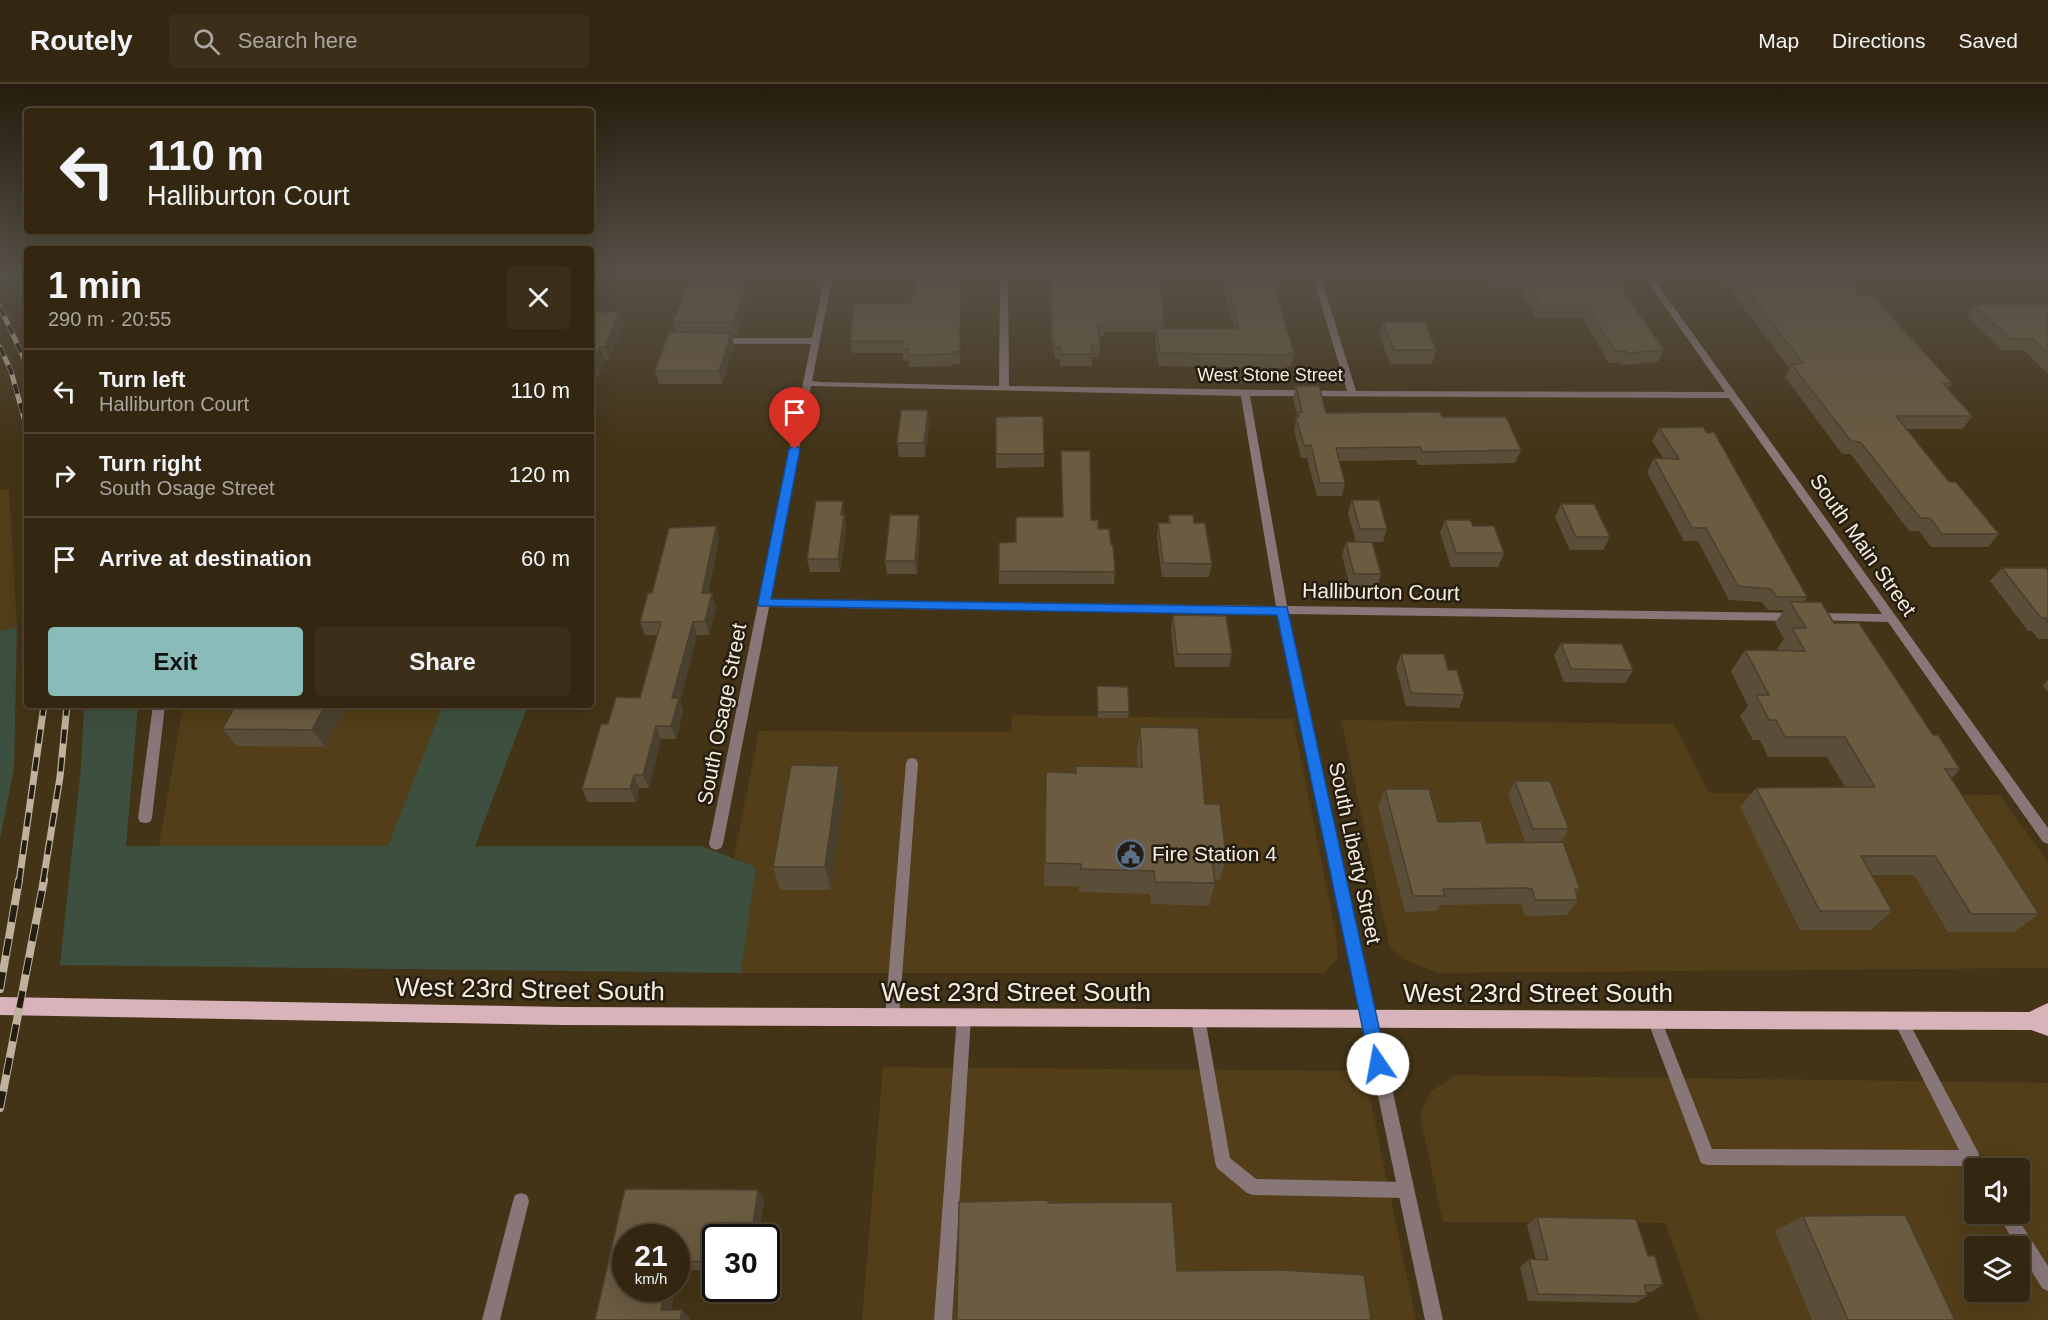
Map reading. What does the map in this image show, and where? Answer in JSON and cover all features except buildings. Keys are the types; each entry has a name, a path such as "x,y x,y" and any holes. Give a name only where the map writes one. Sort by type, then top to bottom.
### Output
{"main road":[{"name":"West 23rd Street South","path":"0,1006 563,1016 2042,1020"}],"street":[{"name":"South Osage Street","path":"716,844 817,332"},
{"path":"1004,332 1004,388"},
{"path":"1334,332 1352,392"},
{"name":"South Main Street","path":"1687,332 1890,618 2046,833"},
{"path":"703,340 815,341"},
{"name":"West Stone Street","path":"808,382 822,385 1245,393 1733,395"},
{"name":"South Liberty Street","path":"1245,393 1282,610 1434,1320"},
{"name":"Halliburton Court","path":"764,603 1890,618"},
{"path":"145,818 159,708"},
{"path":"892,1017 912,763"},
{"path":"943,1320 964,1017"},
{"path":"1198,1018 1223,1162 1253,1187 1406,1191"},
{"path":"1654,1019 1707,1157 1964,1163"},
{"path":"1900,1020 1972,1158"},
{"path":"491,1320 521,1201"},
{"path":"2012,1224 2048,1281"}],"shaded area":[{"path":"0,490 9,490 17,627 0,631"},
{"path":"182,708 442,708 389,846 159,846"},
{"path":"1012,715 1293,719 1336,934 1338,958 1324,973 741,973 756,867 734,858 759,731 1011,732"},
{"path":"1341,720 1674,724 1709,793 1999,795 2048,862 2048,968 1438,973 1406,960 1390,948"},
{"path":"883,1067 1351,1071 1368,1089 1416,1320 862,1320"},
{"path":"1456,1075 2048,1083 2048,1320 1700,1320 1665,1223 1443,1222 1420,1116 1430,1092"}],"green space":[{"path":"17,627 14,768 0,839 0,631"},
{"path":"84,708 138,708 126,846 388,846 442,708 527,708 475,846 701,846 756,867 741,973 60,965 81,767"}],"railway":[{"path":"11,332 24,359"},
{"path":"0,347 11,371 24,418"},
{"path":"19,882 44,708"},
{"path":"43,882 60,777 67,708"},
{"path":"0,989 19,880"},
{"path":"0,1108 44,880"}],"place":[{"name":"Fire Station 4","path":"1131,854"}],"route":[{"path":"795,449 764,603 1282,610 1378,1064"}]}
